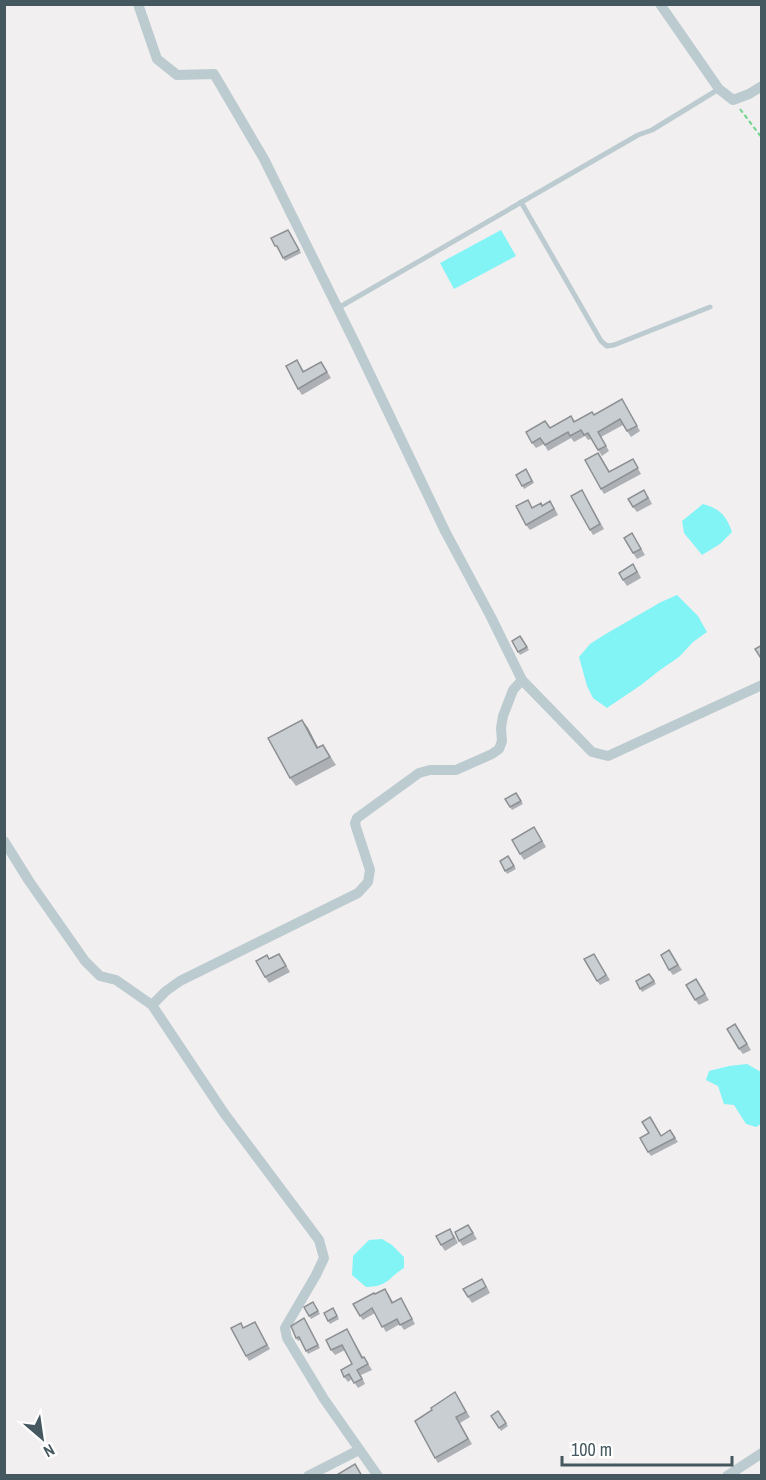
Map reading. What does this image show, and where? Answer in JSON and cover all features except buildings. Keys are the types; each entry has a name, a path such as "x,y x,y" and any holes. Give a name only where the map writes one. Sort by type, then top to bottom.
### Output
{"street":[{"path":"138,4 157,59 177,75 214,74 264,159 445,531 522,680 592,752 609,756 762,686"},
{"path":"660,4 719,89 733,100 762,86"},
{"path":"152,1005 180,981 358,893 368,882 370,870 355,823 357,818 419,773 430,770 456,770 498,749 502,741 503,716 513,690 522,680"},
{"path":"4,841 85,961 100,976 116,980 152,1005 225,1113 320,1240 324,1258 285,1328 287,1338 324,1399 378,1476"},
{"path":"308,1476 359,1450"},
{"path":"727,1476 762,1453"}],"lane":[{"path":"338,308 638,135 652,130 719,89"},
{"path":"521,202 601,341 607,346 710,307"}],"path":[{"path":"733,100 762,138"}],"water":[{"path":"501,230 516,256 454,289 440,263"},
{"path":"703,504 722,514 732,532 720,544 702,555 684,533 682,521"},
{"path":"677,595 698,616 707,632 693,642 679,657 607,708 593,698 587,686 579,657 590,644 604,635"},
{"path":"747,1064 761,1072 761,1124 756,1127 746,1124 734,1105 724,1104 718,1086 706,1080 709,1071"},
{"path":"382,1239 404,1257 404,1268 384,1283 366,1287 352,1275 353,1256 369,1240"}]}
